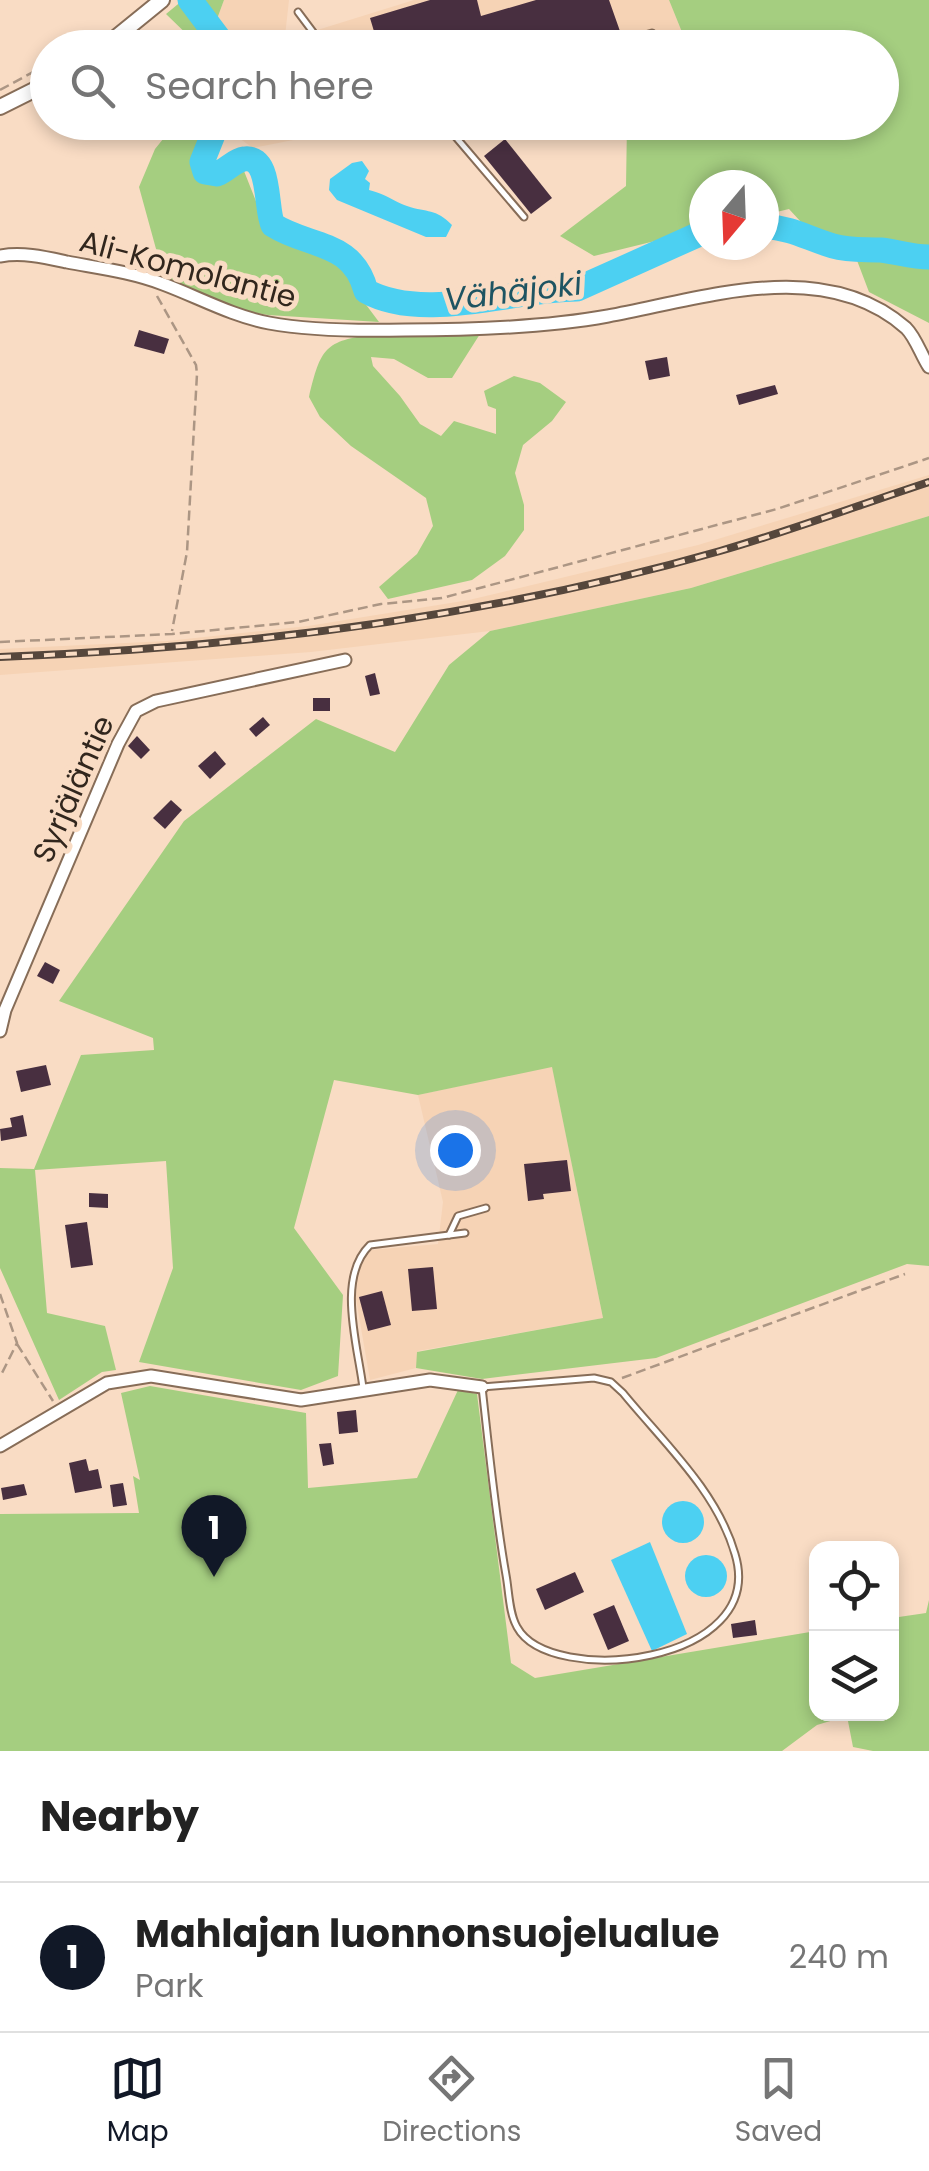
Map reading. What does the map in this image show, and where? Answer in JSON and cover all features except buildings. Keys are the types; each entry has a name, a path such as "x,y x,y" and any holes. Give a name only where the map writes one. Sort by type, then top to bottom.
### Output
{"street":[{"path":"125,30 162,0"},
{"path":"0,107 30,92"},
{"name":"Ali-Komolantie","path":"0,256 19,253 152,280 238,315 270,323 405,330 605,316 740,288 808,288 851,298 886,312 910,332 929,367"},
{"name":"Syrjäläntie","path":"0,1032 5,1010 136,710 156,701 344,660"},
{"path":"0,1446 107,1383 150,1376 301,1400 430,1380 482,1386"}],"lane":[{"path":"298,12 312,30"},
{"path":"458,140 524,218"},
{"path":"449,1235 458,1216 486,1208"},
{"path":"364,1388 352,1300 360,1255 370,1245 466,1233"},
{"path":"594,1378 611,1382 623,1392 703,1490 722,1522 739,1570 735,1602 727,1616 708,1633 676,1648 623,1660 579,1660 530,1642 516,1627 502,1554 482,1386 594,1378"}],"path":[{"path":"0,90 30,74"},
{"path":"152,280 161,306 198,374 187,552 172,634"},
{"path":"0,642 172,634 298,622 381,604 442,598 777,508 929,458"},
{"path":"611,1382 906,1274"},
{"path":"0,1294 16,1343 38,1382 60,1410"},
{"path":"0,1378 16,1343"}],"shaded area":[{"path":"224,0 289,0 286,30 222,30 216,22"},
{"path":"414,0 669,0 681,30 317,30"},
{"path":"242,140 294,140 253,148"},
{"path":"929,475 929,516 691,588 490,631 311,652 0,675 0,649 167,641 308,626 469,600 698,545"},
{"path":"552,1066 603,1318 418,1351 416,1368 370,1380 356,1299 357,1276 364,1257 371,1250 438,1244 443,1202 418,1095"}],"green space":[{"path":"183,0 224,0 213,30 182,30 166,14"},
{"path":"669,0 929,0 929,323 869,292 850,242 812,234 789,209 779,211 779,170 689,170 689,233 594,256 560,236 626,186 627,140 899,140 899,30 681,30"},
{"path":"162,140 205,140 198,167 209,179 242,166 267,229 346,270 355,290 379,322 240,310 164,278 139,187"},
{"path":"375,334 480,334 452,378 428,378 394,359 371,357 373,366 420,424 441,436 454,421 496,434 496,409 488,406 484,391 514,376 540,383 566,402 552,421 523,445 515,473 524,505 524,530 505,556 472,580 388,599 379,587 417,554 433,526 426,498 351,446 320,417 309,397 317,367 327,350 345,340"},
{"path":"929,516 929,1266 907,1264 656,1358 482,1379 416,1368 417,1352 603,1318 552,1067 418,1095 334,1080 294,1228 343,1295 338,1376 301,1390 139,1362 173,1268 166,1161 35,1170 47,1313 105,1326 116,1370 102,1372 59,1400 0,1268 0,1168 34,1169 81,1055 154,1050 153,1038 59,1001 184,821 316,719 395,752 449,665 490,631 691,588"},
{"path":"150,1386 306,1413 308,1488 417,1478 458,1390 477,1394 511,1663 535,1678 809,1632 809,1721 830,1721 817,1725 782,1751 0,1751 0,1514 139,1513 133,1476 140,1480 121,1393"},
{"path":"929,1600 929,1751 853,1747 848,1721 899,1721 899,1617 926,1613"}],"water":[{"path":"362,161 369,171 365,179 370,183 369,190 441,216 452,225 446,237 426,237 337,200 329,190 330,179 352,163"},
{"path":"683,1501 698,1507 704,1522 698,1537 683,1543 668,1537 662,1522 668,1507"},
{"path":"650,1542 687,1634 652,1651 611,1560"},
{"path":"706,1555 721,1561 727,1576 721,1591 706,1597 691,1591 685,1576 691,1561"}],"waterway":[{"name":"Vähäjoki","path":"190,0 212,30"},
{"name":"Vähäjoki","path":"211,140 202,162 205,172 217,174 241,160 253,160 263,174 273,225 340,254 360,274 366,291 389,300 441,304 577,289 689,239"},
{"name":"Vähäjoki","path":"779,229 839,248 929,257"}],"railway":[{"path":"0,657 273,637 453,612 543,595 720,551 929,482"}],"place":[{"name":"Mahlajan luonnonsuojelualue","path":"214,1577"}]}
